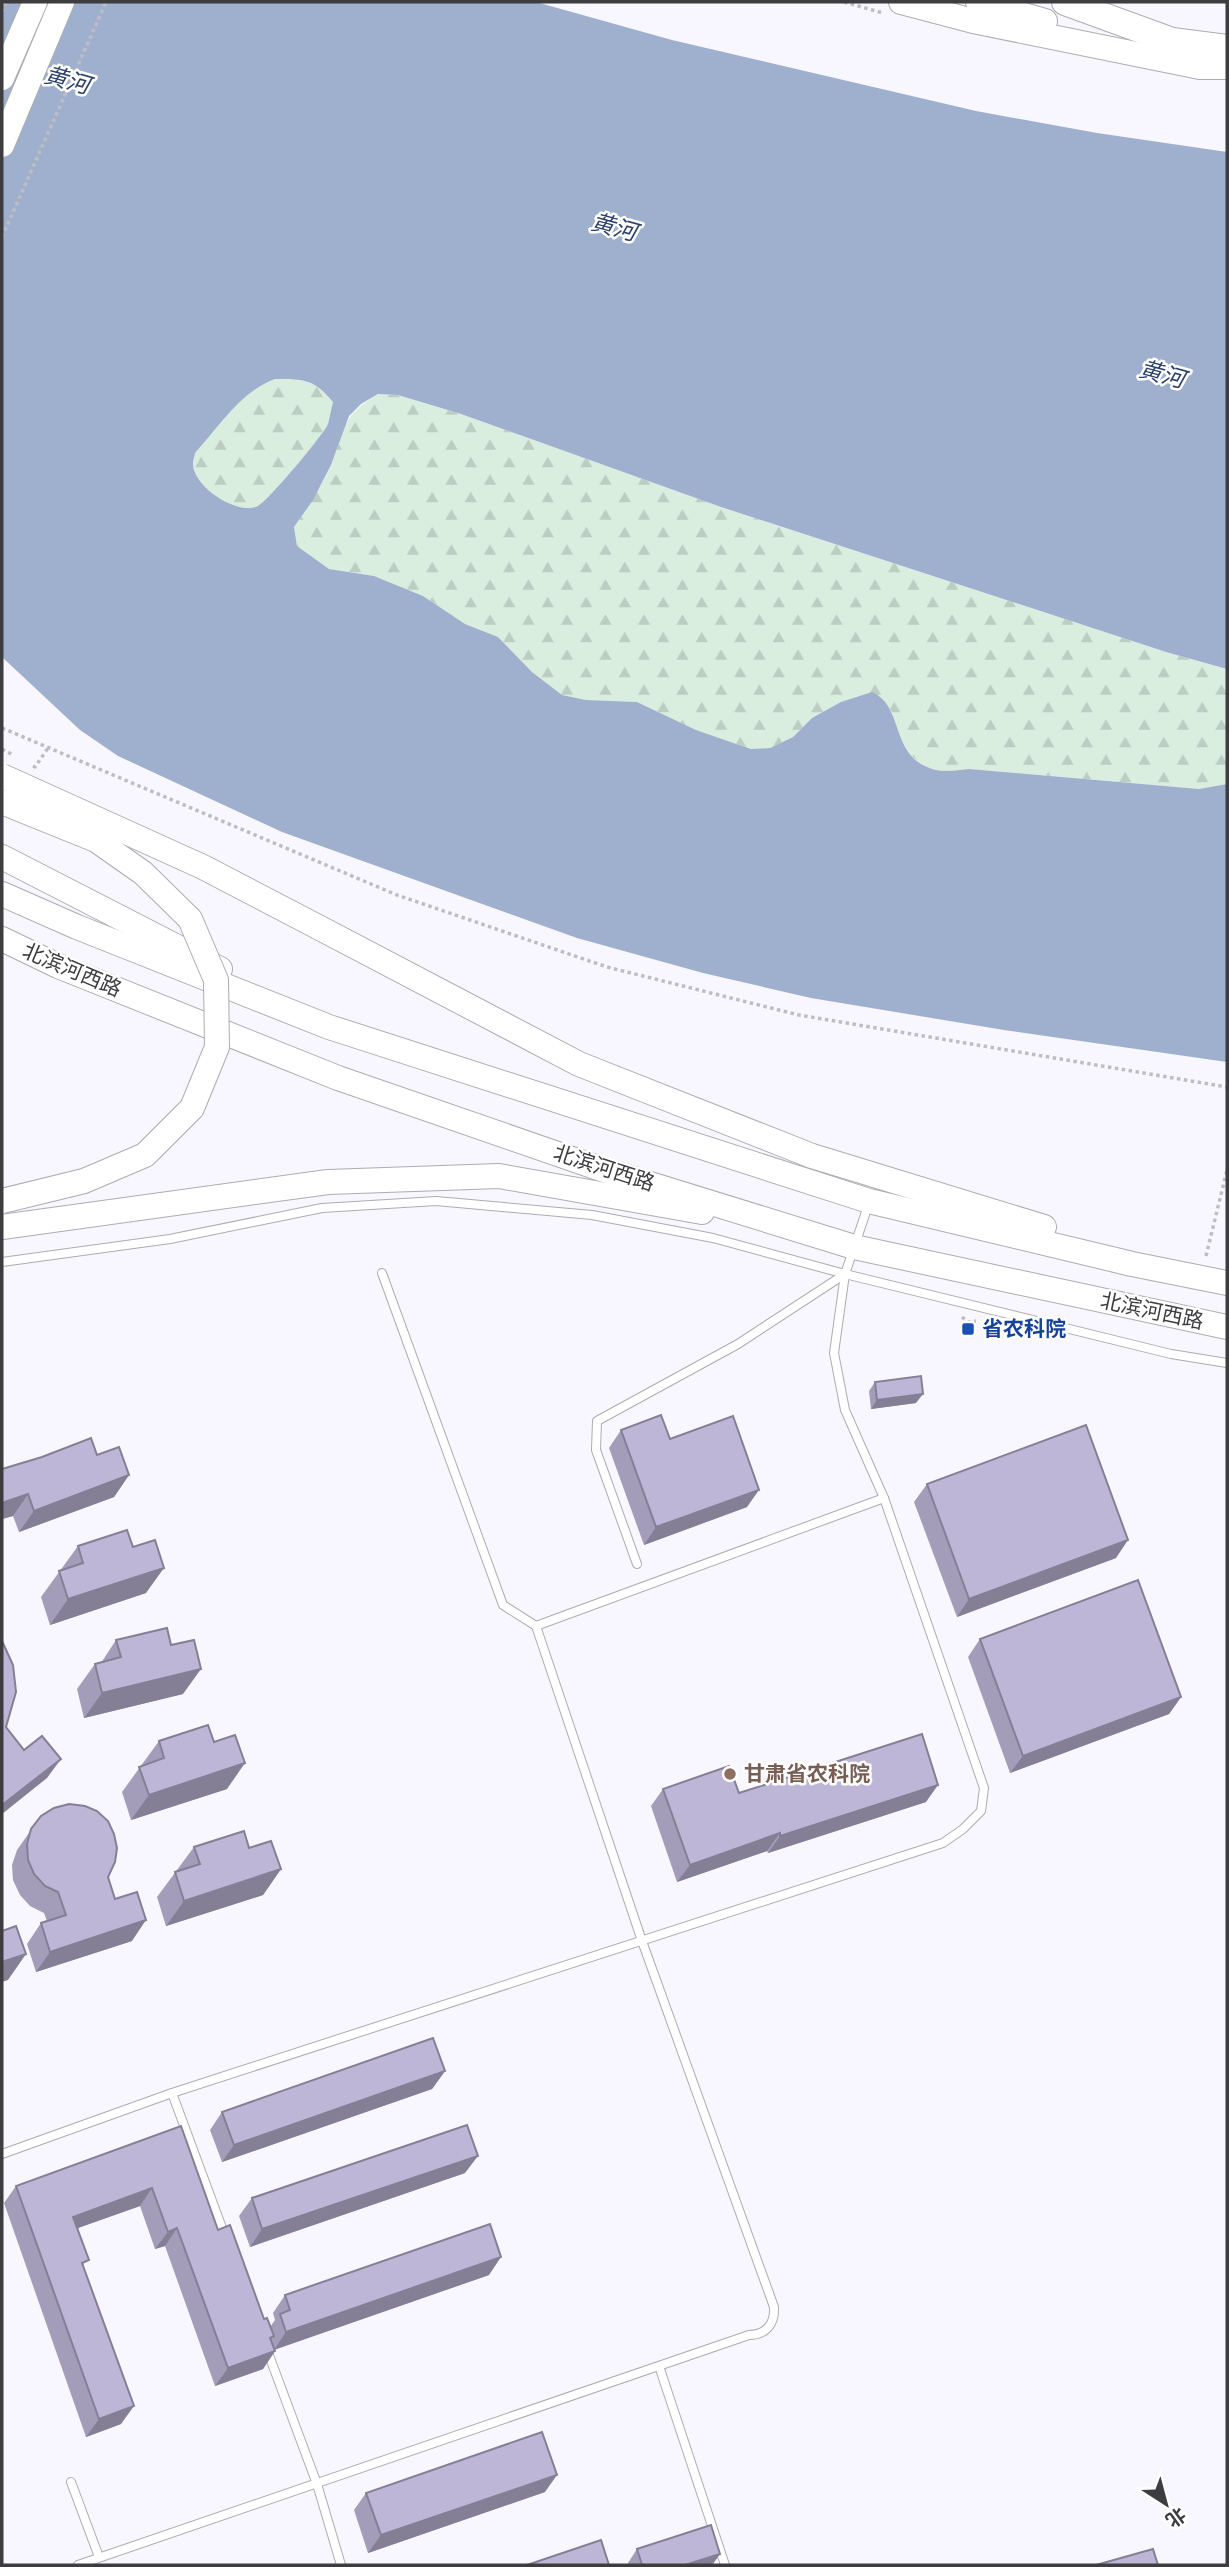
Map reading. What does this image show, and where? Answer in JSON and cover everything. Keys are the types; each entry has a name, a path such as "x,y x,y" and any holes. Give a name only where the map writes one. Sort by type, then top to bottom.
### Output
{"highway":[{"path":"1065,2 1172,41 1227,48"}],"main road":[{"path":"2,78 35,2"},
{"path":"2,145 62,2"},
{"path":"901,2 973,21 1199,67 1227,67"},
{"path":"978,2 1060,25 1172,41"},
{"path":"2,776 203,867 579,1065 812,1156 1049,1229 1132,1264"},
{"path":"2,802 96,840 143,873 190,919 216,981 217,1047 192,1108 145,1155 84,1181 2,1201"},
{"path":"2,857 124,918 329,1027"},
{"name":"北滨河西路","path":"2,894 77,927 329,1027 869,1201 1132,1264 1227,1283"},
{"name":"北滨河西路","path":"2,939 58,966 338,1078 598,1168 854,1247 1227,1326"},
{"path":"2,1227 328,1182 499,1176 791,1227"}],"lane":[{"path":"2,1262 170,1239 322,1208 436,1201 592,1215 713,1238 845,1274 1171,1353 1227,1363"},
{"path":"2,2154 172,2093 943,1843 963,1829 981,1811 984,1788 884,1498 845,1410 834,1353 845,1274 869,1201"},
{"path":"78,2565 763,2332 773,2322 775,2314 642,1941 536,1626 503,1605 382,1273"},
{"path":"638,1564 596,1450 597,1421 738,1344 845,1274"},
{"path":"536,1626 884,1498"},
{"path":"172,2093 230,2249"},
{"path":"263,2340 317,2484 341,2565"},
{"path":"659,2366 725,2565"},
{"path":"71,2482 99,2557"}],"path":[{"path":"2,12 6,2"},
{"path":"2,237 106,2"},
{"path":"2,728 397,895 607,967 799,1015 1227,1087"},
{"path":"2,749 35,767 48,748"},
{"path":"1201,1278 1227,1170"}],"green space":[{"path":"275,379 301,380 320,389 333,402 328,424 295,467 264,501 258,506 239,507 217,497 200,481 193,463 195,453 241,401 251,392"},
{"path":"379,394 398,395 461,414 721,507 1166,652 1227,669 1227,784 1199,789 969,769 936,770 917,761 905,746 891,710 812,718 793,737 770,748 751,749 696,730 637,702 586,700 562,695 532,672 498,637 465,624 423,596 374,576 329,569 297,546 294,527 327,473 346,424 358,409"}],"water":[{"name":"黄河","path":"2,2 536,2 672,40 976,111 1097,133 1227,152 1227,669 1166,652 721,507 461,414 398,395 378,394 361,404 349,416 331,465 313,500 294,527 297,546 329,569 374,576 423,596 465,624 498,637 532,672 562,695 586,700 637,702 696,730 751,749 770,748 793,737 812,718 841,702 872,692 883,699 890,709 911,755 921,764 936,770 969,769 1199,789 1227,784 1227,1062 1004,1030 811,998 703,973 577,938 282,832 118,756 80,730 2,657","holes":["275,379 308,382 326,394 333,402 328,424 295,467 264,501 258,506 239,507 217,497 200,481 193,463 195,453 241,401 251,392"]}],"building":[{"path":"921,1376 923,1394 877,1400 875,1382"},
{"path":"661,1415 670,1439 733,1416 759,1490 656,1527 621,1430"},
{"path":"1086,1425 1128,1540 969,1599 927,1484"},
{"path":"91,1438 97,1455 119,1447 129,1475 34,1511 28,1494 2,1503 2,1469"},
{"path":"127,1530 133,1547 155,1540 164,1568 68,1599 59,1571 83,1563 78,1546"},
{"path":"1138,1580 1181,1697 1023,1756 980,1639"},
{"path":"167,1628 171,1645 194,1640 201,1669 102,1693 95,1664 121,1657 116,1640"},
{"path":"2,1641 13,1665 16,1692 6,1727 24,1750 42,1736 61,1759 2,1805"},
{"path":"208,1725 214,1742 235,1735 245,1763 149,1795 139,1767 164,1758 159,1741"},
{"path":"922,1734 938,1785 780,1836 780,1833 690,1865 663,1789 729,1766 739,1793"},
{"path":"69,1804 97,1811 108,1821 117,1848 115,1862 108,1877 115,1899 137,1892 146,1920 50,1952 41,1923 66,1915 58,1892 45,1886 34,1874 28,1860 27,1844 31,1829 41,1816 54,1808"},
{"path":"244,1831 249,1848 271,1841 281,1869 184,1901 175,1872 200,1864 194,1847"},
{"path":"16,1926 26,1954 2,1962 2,1931"},
{"path":"433,2038 445,2071 234,2145 222,2112"},
{"path":"467,2125 478,2156 262,2229 252,2198"},
{"path":"181,2126 218,2230 230,2225 264,2319 267,2318 274,2336 270,2338 275,2351 228,2368 177,2228 168,2232 152,2188 73,2217 89,2260 82,2263 134,2406 99,2419 16,2186"},
{"path":"490,2224 501,2257 286,2332 280,2314 290,2310 285,2295"},
{"path":"542,2432 557,2475 381,2535 366,2493"},
{"path":"711,2525 720,2554 685,2565 642,2565 637,2549"},
{"path":"601,2540 609,2565 527,2565"},
{"path":"1153,2549 1158,2565 1096,2565"}],"place":[{"name":"省农科院","path":"968,1329"},
{"name":"甘肃省农科院","path":"730,1774"}]}
